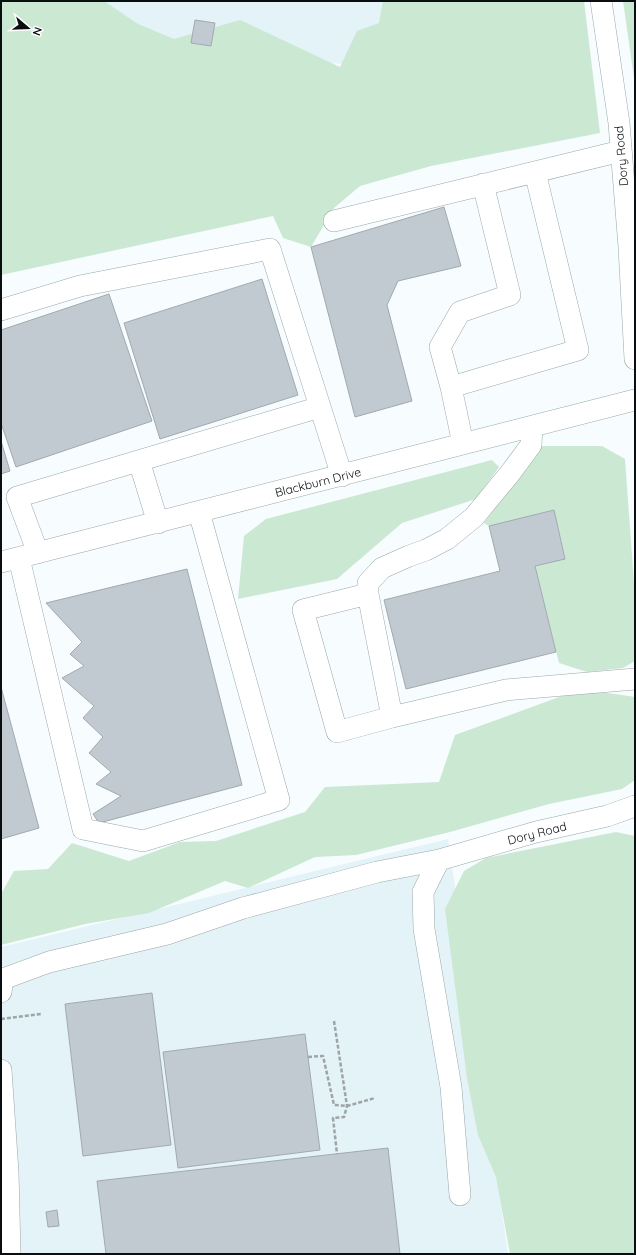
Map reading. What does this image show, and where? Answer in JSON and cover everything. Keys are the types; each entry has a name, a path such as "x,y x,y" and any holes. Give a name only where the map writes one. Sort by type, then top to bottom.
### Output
{"street":[{"name":"Dory Road","path":"600,1 619,123 629,247 635,359"},
{"path":"334,220 621,151"},
{"path":"451,387 578,350 535,172"},
{"path":"463,444 451,387 440,347 460,312 510,295 483,184"},
{"path":"1,310 80,286 270,249 342,476"},
{"name":"Blackburn Drive","path":"19,558 635,400"},
{"path":"200,512 280,800 143,841 83,829 19,558 17,497 320,407"},
{"path":"392,717 368,594 368,583 382,568 426,550 447,539 474,517 511,472 530,445 532,427"},
{"path":"139,460 158,522"},
{"path":"368,594 303,610 337,732 392,717 506,690 635,679"},
{"name":"Dory Road","path":"1,992 3,980 49,962 167,934 243,908 370,874 439,860 536,832 607,816 635,806"},
{"path":"439,860 423,892 424,928 451,1087 460,1195"},
{"path":"1,1070 8,1172 8,1234 10,1254"}],"path":[{"path":"1,1019 40,1014"},
{"path":"334,1020 347,1106 344,1117 333,1118 337,1154"},
{"path":"308,1057 323,1056 334,1105 347,1106 375,1098"}],"shaded area":[{"path":"72,1 393,1 358,65 161,50"},
{"path":"448,839 508,1254 1,1254 1,947"}],"green space":[{"path":"1,1 104,1 138,24 174,39 240,20 340,67 357,31 379,23 383,1 584,1 600,133 431,166 360,186 334,208 311,247 283,238 273,216 1,275"},
{"path":"623,1 635,1 635,85"},
{"path":"541,446 602,446 625,459 635,597 635,661 623,668 587,672 559,663 535,566 565,558 554,510 489,526 484,523"},
{"path":"492,460 499,467 476,499 402,523 337,579 238,599 244,536 266,519"},
{"path":"581,689 635,697 635,780 622,789 549,804 450,832 356,855 315,857 248,888 225,881 149,913 85,924 1,945 1,894 14,871 48,869 72,843 129,861 180,842 216,841 305,812 325,787 439,782 455,735"},
{"path":"616,832 635,836 635,1254 510,1254 496,1177 478,1135 467,1078 445,909 464,871 486,858"}],"building":[{"path":"195,20 215,23 211,46 191,43"},
{"path":"444,207 461,266 398,281 387,305 412,401 355,417 311,247"},
{"path":"262,279 298,395 160,439 124,323"},
{"path":"109,294 152,421 16,467 1,423 1,330"},
{"path":"1,441 10,471 1,474"},
{"path":"554,510 565,559 535,566 556,652 406,689 384,600 500,571 489,526"},
{"path":"187,569 242,785 99,823 93,814 121,796 96,784 111,772 89,753 103,737 83,718 94,706 62,678 84,666 70,654 82,642 46,603"},
{"path":"1,687 39,828 1,839"},
{"path":"152,993 171,1145 83,1156 65,1004"},
{"path":"305,1034 320,1150 178,1168 163,1052"},
{"path":"388,1148 400,1254 106,1254 97,1181"},
{"path":"57,1210 59,1226 48,1227 46,1212"}]}
